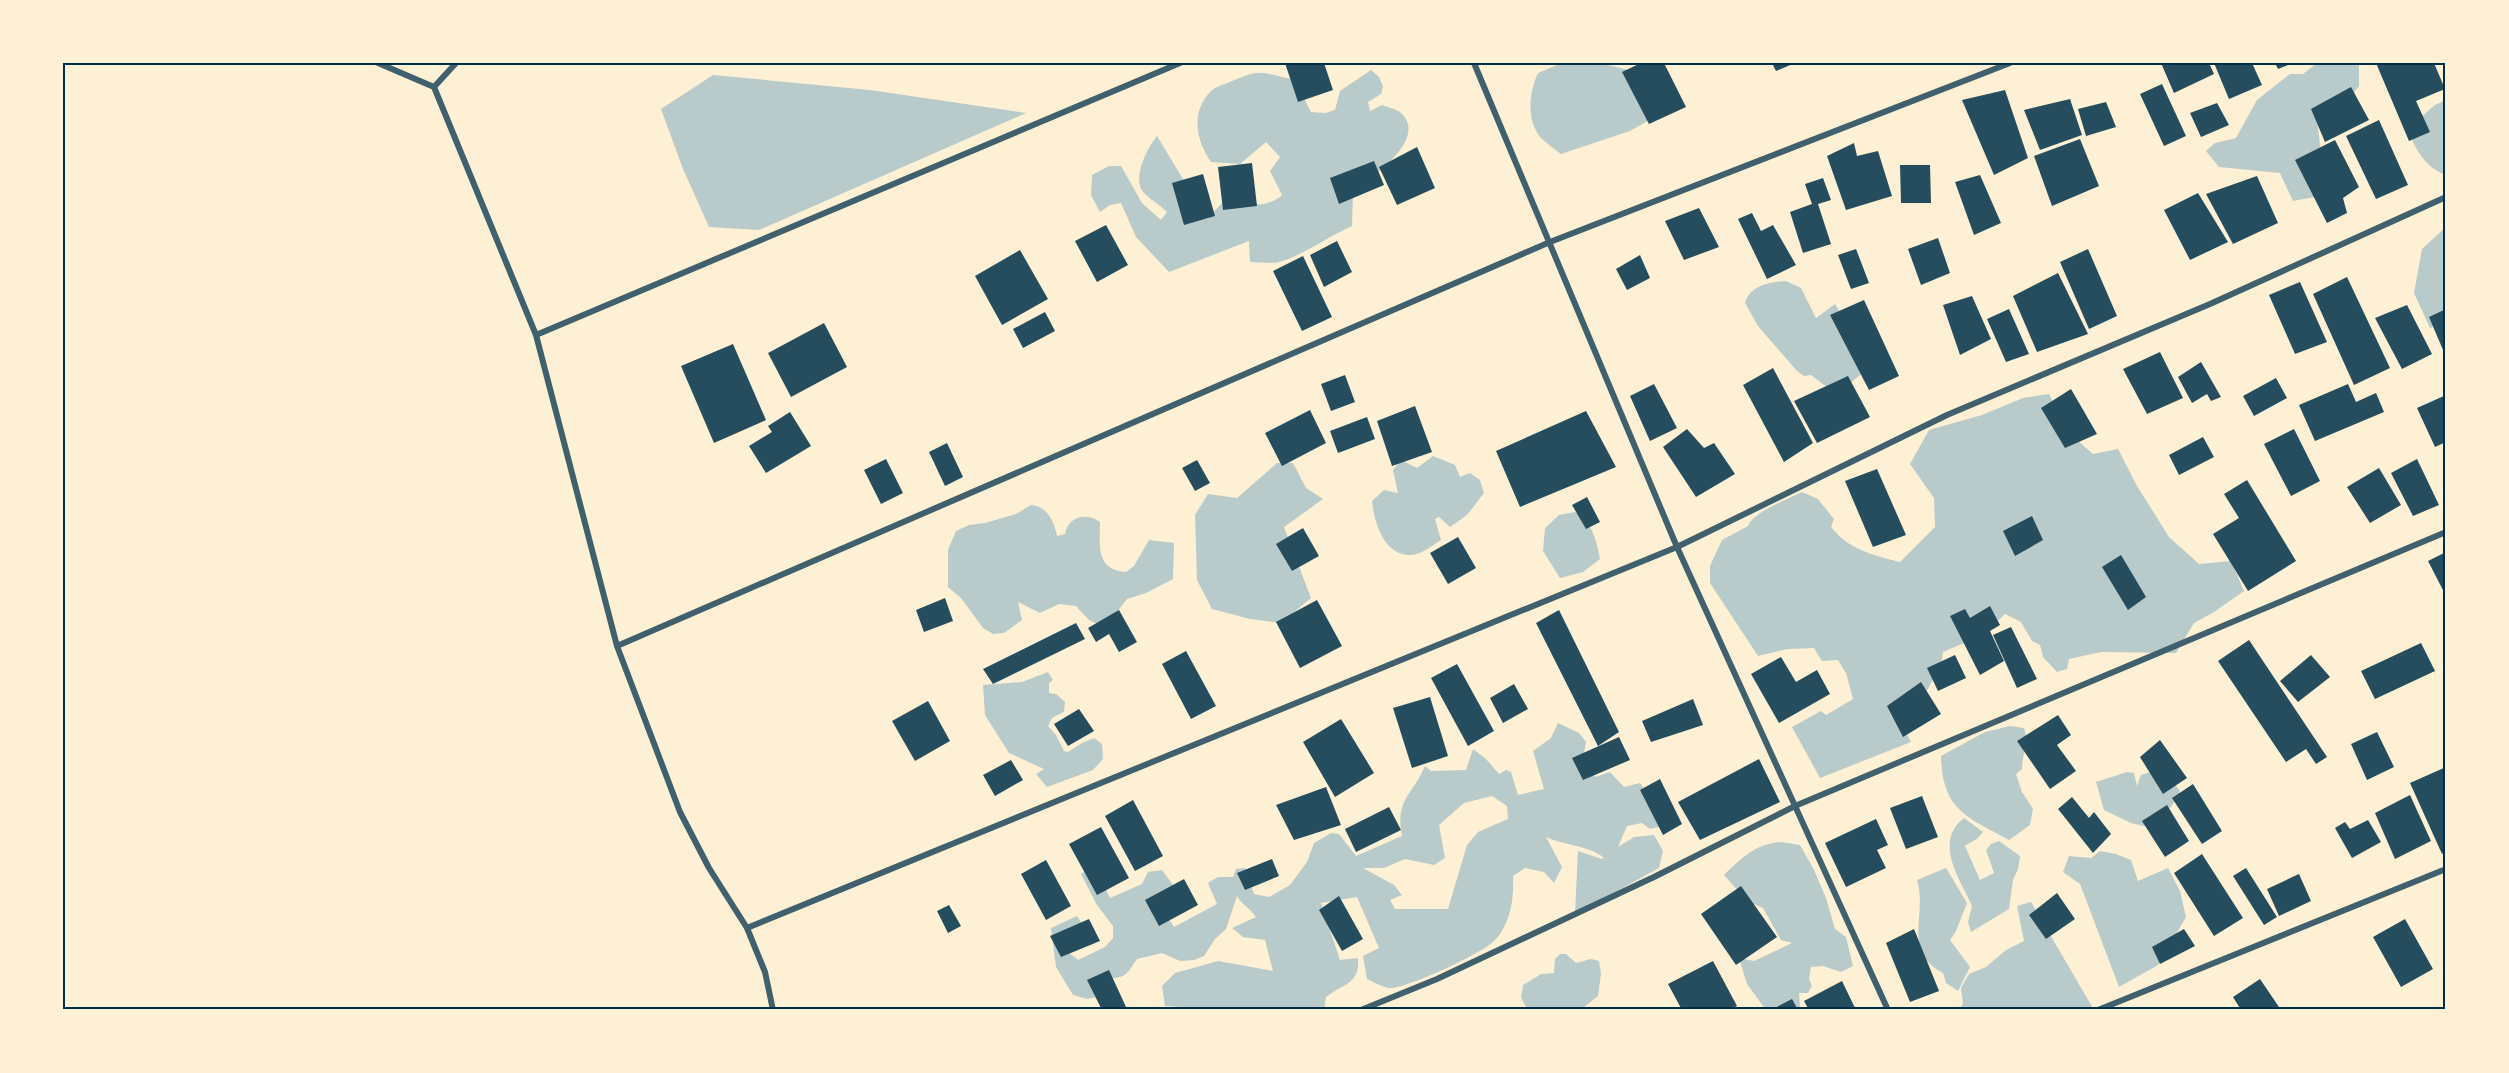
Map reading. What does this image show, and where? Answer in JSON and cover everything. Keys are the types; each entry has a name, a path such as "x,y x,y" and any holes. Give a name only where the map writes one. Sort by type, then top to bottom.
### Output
{"street":[{"path":"378,63 434,87 536,335 617,646 680,812 709,868 747,928 765,972 773,1010"},
{"path":"434,87 456,63"},
{"path":"536,335 1180,63"},
{"path":"1474,63 1677,547 1888,1010"},
{"path":"617,646 1550,242 2010,63"},
{"path":"747,928 1677,547 1947,415 2210,304 2446,197"},
{"path":"1361,1010 1437,979 1654,877 1795,806 2446,532"},
{"path":"2098,1010 2446,869"}],"shaded area":[{"path":"1562,63 1600,63 1645,74 1653,118 1630,131 1561,154 1543,140 1536,131 1530,106 1538,73"},
{"path":"2317,63 2359,63 2359,86 2339,111 2316,110 2323,171 2320,196 2293,201 2280,173 2219,167 2206,151 2215,143 2236,138 2257,100 2290,74 2303,74"},
{"path":"1371,70 1379,77 1383,86 1381,94 1368,102 1370,111 1382,105 1400,112 1408,123 1408,134 1403,146 1394,157 1353,193 1352,226 1297,255 1276,263 1250,262 1249,241 1169,272 1136,237 1121,203 1110,205 1100,212 1091,195 1092,175 1109,166 1121,166 1142,203 1161,220 1167,212 1144,193 1139,180 1145,156 1157,136 1192,194 1199,217 1207,219 1224,201 1254,205 1276,200 1282,195 1270,171 1280,157 1266,142 1240,164 1211,162 1199,136 1198,117 1204,99 1218,86 1252,74 1267,73 1294,79 1311,112 1325,113 1335,110 1340,91"},
{"path":"713,75 870,90 1026,113 759,230 709,227 683,169 661,109"},
{"path":"2446,100 2446,175 2438,172 2426,162 2417,150 2407,129 2435,105"},
{"path":"2446,227 2446,321 2430,328 2414,293 2422,249"},
{"path":"1786,281 1801,288 1816,318 1835,304 1871,366 1843,389 1832,391 1811,375 1804,376 1797,371 1758,326 1745,303 1756,288"},
{"path":"2049,394 2068,432 2093,454 2118,449 2137,486 2169,537 2199,564 2231,561 2244,591 2194,623 2176,653 2101,652 2069,659 2067,669 2057,672 2043,657 2040,645 2032,641 2021,622 2005,614 1983,635 1943,652 1941,665 1905,730 1911,742 1820,778 1792,727 1821,711 1826,715 1853,699 1846,673 1838,660 1822,661 1814,648 1788,649 1758,656 1710,583 1710,566 1722,540 1748,526 1764,511 1802,492 1818,499 1834,519 1831,527 1846,541 1871,554 1900,562 1935,527 1934,498 1910,464 1929,430 1982,415 2023,398"},
{"path":"1433,456 1455,465 1460,477 1470,473 1480,480 1484,493 1467,515 1450,527 1439,517 1435,519 1441,540 1419,553 1402,554 1387,544 1382,536 1372,501 1384,490 1398,493 1393,470 1401,460 1417,468"},
{"path":"1277,463 1293,463 1306,488 1323,499 1284,527 1311,598 1281,623 1250,619 1212,609 1197,580 1195,515 1208,494 1237,498"},
{"path":"1031,505 1041,508 1049,515 1057,536 1065,534 1070,523 1079,518 1089,517 1100,522 1101,555 1109,567 1116,570 1126,572 1134,566 1149,540 1174,543 1173,579 1146,593 1127,599 1110,621 1102,626 1089,620 1076,606 1059,604 1040,613 1018,602 1022,620 1004,633 993,634 983,628 961,598 948,587 948,550 956,531 969,525 1016,514"},
{"path":"1575,512 1589,526 1595,538 1600,559 1583,572 1560,578 1543,551 1545,528 1559,515"},
{"path":"1048,672 1053,680 1049,683 1049,693 1056,694 1065,702 1064,712 1052,718 1048,726 1056,735 1064,751 1068,752 1094,738 1102,744 1103,759 1093,770 1047,787 1036,774 1044,769 1009,753 985,715 983,685 1022,682"},
{"path":"1558,723 1579,733 1586,742 1582,764 1596,777 1610,772 1624,787 1640,783 1649,796 1663,826 1650,829 1642,823 1627,826 1618,847 1634,837 1654,835 1663,851 1659,868 1575,914 1578,851 1604,858 1584,848 1546,837 1562,867 1554,883 1544,872 1525,868 1513,876 1513,893 1508,919 1494,941 1475,954 1443,970 1397,987 1389,988 1367,979 1363,956 1379,948 1357,897 1321,903 1340,960 1358,958 1354,978 1326,997 1324,1010 1184,1010 1181,1007 1165,1006 1162,986 1175,973 1218,961 1273,971 1265,940 1243,937 1232,928 1256,917 1237,896 1226,929 1215,939 1204,956 1194,960 1180,961 1162,953 1137,959 1123,976 1109,978 1107,995 1087,999 1073,995 1056,967 1051,928 1077,916 1084,927 1068,952 1078,960 1105,947 1113,938 1113,926 1097,905 1081,874 1095,866 1110,898 1142,884 1148,872 1162,870 1173,885 1155,897 1174,927 1217,904 1208,883 1218,877 1233,877 1236,869 1245,868 1254,894 1269,897 1290,885 1307,862 1314,843 1331,833 1339,834 1356,856 1402,836 1400,824 1403,806 1425,766 1431,771 1466,770 1473,749 1486,759 1499,774 1506,770 1511,772 1518,795 1544,789 1533,751 1551,738","holes":["1492,796 1507,806 1508,819 1478,832 1467,845 1448,909 1395,909 1390,900 1402,895 1394,885 1363,868 1384,868 1405,859 1434,865 1445,858 1439,825 1464,803"]},
{"path":"2010,726 2024,728 2026,743 2022,769 2016,774 2022,792 2033,809 2030,825 2009,840 1969,818 1960,810 1946,789 1941,756 1985,732"},
{"path":"2159,769 2169,776 2180,791 2170,808 2154,823 2148,827 2131,823 2104,810 2096,782 2127,772 2134,773 2137,786 2141,775"},
{"path":"1964,818 1983,832 1965,846 1980,880 1994,873 1986,850 1991,844 1999,841 2020,856 2013,880 2009,909 1971,932 1968,922 1972,906 1956,873 1950,849 1950,838"},
{"path":"1781,842 1800,845 1826,898 1835,929 1846,937 1853,966 1841,972 1823,966 1811,967 1809,979 1812,986 1808,993 1799,993 1800,1008 1766,1010 1747,984 1739,958 1754,961 1792,943 1781,940 1763,908 1747,901 1724,875 1756,849"},
{"path":"2100,851 2131,860 2138,881 2168,868 2180,891 2186,917 2158,965 2119,987 2080,884 2063,872 2069,856 2091,858"},
{"path":"1946,868 1967,903 1950,940 1970,967 1958,991 1946,983 1943,973 1930,964 1919,943 1920,893 1917,880"},
{"path":"2031,902 2094,1010 1959,1010 1963,1004 1961,988 1969,974 1986,967 2006,950 2024,941 2017,906"},
{"path":"1560,954 1566,954 1576,963 1591,959 1599,961 1601,974 1598,996 1583,1008 1528,1010 1521,998 1523,985 1541,974 1554,973 1555,959"}],"building":[{"path":"1285,63 1324,63 1333,90 1298,102"},
{"path":"1641,63 1664,63 1686,107 1649,124 1622,72"},
{"path":"1772,63 1795,63 1776,71"},
{"path":"2161,63 2209,63 2214,74 2174,93"},
{"path":"2214,63 2252,63 2262,85 2229,99"},
{"path":"2275,63 2293,63 2278,69"},
{"path":"2376,63 2434,63 2445,89 2416,101 2430,132 2409,141"},
{"path":"2162,84 2186,136 2164,146 2140,94"},
{"path":"2351,87 2369,120 2325,142 2311,109"},
{"path":"2005,90 2028,158 1994,175 1962,100"},
{"path":"2070,99 2082,135 2040,150 2024,110"},
{"path":"2106,102 2116,127 2086,136 2078,109"},
{"path":"2217,103 2229,125 2201,137 2190,113"},
{"path":"2379,120 2408,185 2376,199 2346,136"},
{"path":"2080,139 2099,186 2052,206 2034,156"},
{"path":"2335,140 2359,187 2343,198 2347,213 2327,223 2295,160"},
{"path":"1854,143 1857,156 1878,151 1892,196 1846,210 1827,156"},
{"path":"1417,147 1435,188 1397,205 1379,167"},
{"path":"1374,161 1384,185 1339,204 1330,178"},
{"path":"1252,163 1257,206 1223,210 1218,167"},
{"path":"1900,165 1930,165 1931,203 1901,203"},
{"path":"1203,174 1215,216 1184,225 1172,183"},
{"path":"1980,175 2001,223 1974,235 1955,182"},
{"path":"2257,176 2278,223 2233,244 2206,194"},
{"path":"1823,178 1831,200 1818,204 1831,244 1803,253 1790,212 1812,204 1805,184"},
{"path":"2198,193 2228,242 2190,260 2164,210"},
{"path":"1699,208 1719,247 1684,260 1665,221"},
{"path":"1752,213 1761,231 1773,225 1796,265 1767,279 1738,219"},
{"path":"1106,225 1128,265 1097,282 1075,241"},
{"path":"1938,238 1950,273 1921,285 1908,249"},
{"path":"1337,241 1352,272 1324,287 1310,255"},
{"path":"1856,249 1869,283 1851,289 1838,255"},
{"path":"2088,249 2117,316 2089,329 2060,262"},
{"path":"1020,250 1048,299 1002,325 975,276"},
{"path":"1640,255 1650,278 1627,290 1616,269"},
{"path":"1303,256 1332,317 1302,331 1273,271"},
{"path":"2058,273 2088,334 2037,352 2013,296"},
{"path":"2347,277 2390,368 2354,385 2313,294"},
{"path":"2300,282 2327,342 2295,354 2269,295"},
{"path":"1972,296 1991,339 1960,355 1943,305"},
{"path":"1864,300 1899,376 1869,390 1830,315"},
{"path":"2407,305 2432,354 2402,369 2375,318"},
{"path":"2009,309 2029,354 2006,362 1987,319"},
{"path":"2446,309 2446,357 2429,317"},
{"path":"1045,312 1055,331 1023,348 1013,329"},
{"path":"824,323 847,367 791,397 768,353"},
{"path":"733,344 766,420 714,443 681,366"},
{"path":"2160,352 2183,398 2147,414 2123,369"},
{"path":"2201,362 2221,397 2211,401 2207,394 2192,403 2178,377"},
{"path":"1773,368 1813,443 1784,462 1743,385"},
{"path":"1345,375 1355,402 1331,411 1321,384"},
{"path":"1848,376 1870,417 1817,443 1794,401"},
{"path":"2276,378 2287,398 2254,416 2243,396"},
{"path":"1654,384 1677,428 1650,441 1630,396"},
{"path":"2348,384 2356,402 2376,393 2384,412 2315,441 2299,405"},
{"path":"2071,389 2097,434 2065,448 2041,408"},
{"path":"2446,395 2446,442 2435,447 2417,408"},
{"path":"1415,406 1432,452 1392,466 1377,421"},
{"path":"1310,410 1326,443 1282,466 1265,433"},
{"path":"1586,411 1616,467 1520,507 1496,451"},
{"path":"790,412 811,446 766,473 749,446 772,432 768,426"},
{"path":"1367,417 1375,439 1338,453 1330,431"},
{"path":"1687,429 1704,448 1714,443 1735,474 1696,497 1663,447"},
{"path":"2294,429 2320,481 2291,496 2264,444"},
{"path":"2203,437 2214,457 2179,475 2169,455"},
{"path":"947,443 963,477 945,486 929,452"},
{"path":"886,459 903,493 881,504 864,470"},
{"path":"2417,459 2439,505 2413,516 2391,473"},
{"path":"1197,460 1210,483 1195,491 1182,468"},
{"path":"2379,468 2401,505 2370,523 2347,487"},
{"path":"1877,469 1906,535 1873,547 1845,481"},
{"path":"2247,480 2296,561 2248,591 2213,534 2239,518 2224,494"},
{"path":"1587,497 1600,522 1586,529 1572,505"},
{"path":"2032,516 2043,540 2015,556 2003,531"},
{"path":"1303,528 1319,556 1292,571 1276,544"},
{"path":"1458,537 1476,568 1448,584 1430,553"},
{"path":"2446,552 2446,596 2428,561"},
{"path":"2121,555 2146,597 2128,610 2102,567"},
{"path":"945,598 953,621 924,632 916,610"},
{"path":"1317,600 1342,646 1300,668 1276,622"},
{"path":"1990,606 2000,625 1990,631 2004,661 1980,675 1950,616 1965,609 1970,618"},
{"path":"1119,610 1137,642 1119,652 1109,634 1096,642 1088,628"},
{"path":"1559,610 1619,732 1598,746 1536,623"},
{"path":"1076,623 1085,639 993,684 983,669"},
{"path":"2011,627 2037,679 2017,688 1993,635"},
{"path":"2249,640 2327,757 2316,764 2306,749 2286,762 2218,661"},
{"path":"2421,643 2435,671 2375,699 2361,671"},
{"path":"1186,651 1216,706 1191,719 1162,664"},
{"path":"1955,655 1966,678 1938,691 1927,668"},
{"path":"2311,655 2330,677 2298,702 2280,681"},
{"path":"1781,657 1796,682 1817,670 1830,694 1779,723 1751,674"},
{"path":"1457,664 1494,731 1468,746 1431,678"},
{"path":"1921,682 1941,714 1903,737 1887,706"},
{"path":"1514,684 1528,709 1503,723 1490,698"},
{"path":"1430,697 1448,756 1412,768 1393,708"},
{"path":"1693,699 1703,725 1651,742 1642,721"},
{"path":"928,701 950,741 915,761 892,721"},
{"path":"1079,709 1094,731 1068,746 1054,724"},
{"path":"2058,715 2071,735 2057,745 2076,771 2050,789 2017,741"},
{"path":"1341,719 1374,773 1335,797 1303,742"},
{"path":"2377,732 2394,767 2367,780 2351,744"},
{"path":"1619,737 1630,760 1583,780 1572,758"},
{"path":"2160,740 2187,778 2163,794 2140,757"},
{"path":"1759,759 1780,802 1700,840 1678,802"},
{"path":"1011,760 1023,780 995,796 983,775"},
{"path":"2446,767 2446,851 2442,854 2410,783"},
{"path":"1660,779 1682,824 1663,835 1640,790"},
{"path":"2193,784 2222,831 2202,844 2172,798"},
{"path":"1326,787 1341,825 1294,840 1276,805"},
{"path":"2410,795 2431,841 2395,859 2375,813"},
{"path":"1922,796 1938,837 1906,849 1890,808"},
{"path":"2072,797 2089,818 2094,812 2111,834 2093,853 2058,809"},
{"path":"1133,800 1163,856 1135,871 1105,816"},
{"path":"2167,805 2189,841 2165,857 2142,821"},
{"path":"1389,807 1401,830 1356,852 1345,829"},
{"path":"1876,819 1888,845 1877,850 1886,868 1846,887 1825,843"},
{"path":"2368,820 2381,842 2352,858 2335,828 2345,822 2350,829"},
{"path":"1101,827 1129,878 1097,895 1069,844"},
{"path":"2202,854 2243,918 2214,936 2174,873"},
{"path":"1272,859 1279,876 1245,890 1237,873"},
{"path":"1046,860 1071,906 1046,920 1021,874"},
{"path":"2246,868 2277,917 2264,925 2233,876"},
{"path":"2299,874 2311,901 2279,916 2267,889"},
{"path":"1184,879 1198,905 1159,926 1145,900"},
{"path":"1741,886 1777,937 1736,965 1701,914"},
{"path":"2057,893 2075,919 2046,939 2029,915"},
{"path":"1339,896 1363,939 1342,951 1319,910"},
{"path":"949,905 961,926 948,933 937,911"},
{"path":"1089,919 1100,941 1061,957 1050,936"},
{"path":"2405,919 2433,969 2401,987 2373,937"},
{"path":"1914,929 1939,991 1910,1002 1886,943"},
{"path":"2184,929 2195,946 2160,964 2152,947"},
{"path":"1713,961 1737,1006 1729,1010 1682,1010 1668,984"},
{"path":"1109,970 1126,1007 1119,1010 1102,1010 1087,980"},
{"path":"2260,979 2281,1010 2241,1010 2233,997"},
{"path":"1842,981 1856,1010 1809,1010 1804,1001"},
{"path":"1792,999 1798,1010 1771,1010"}]}
